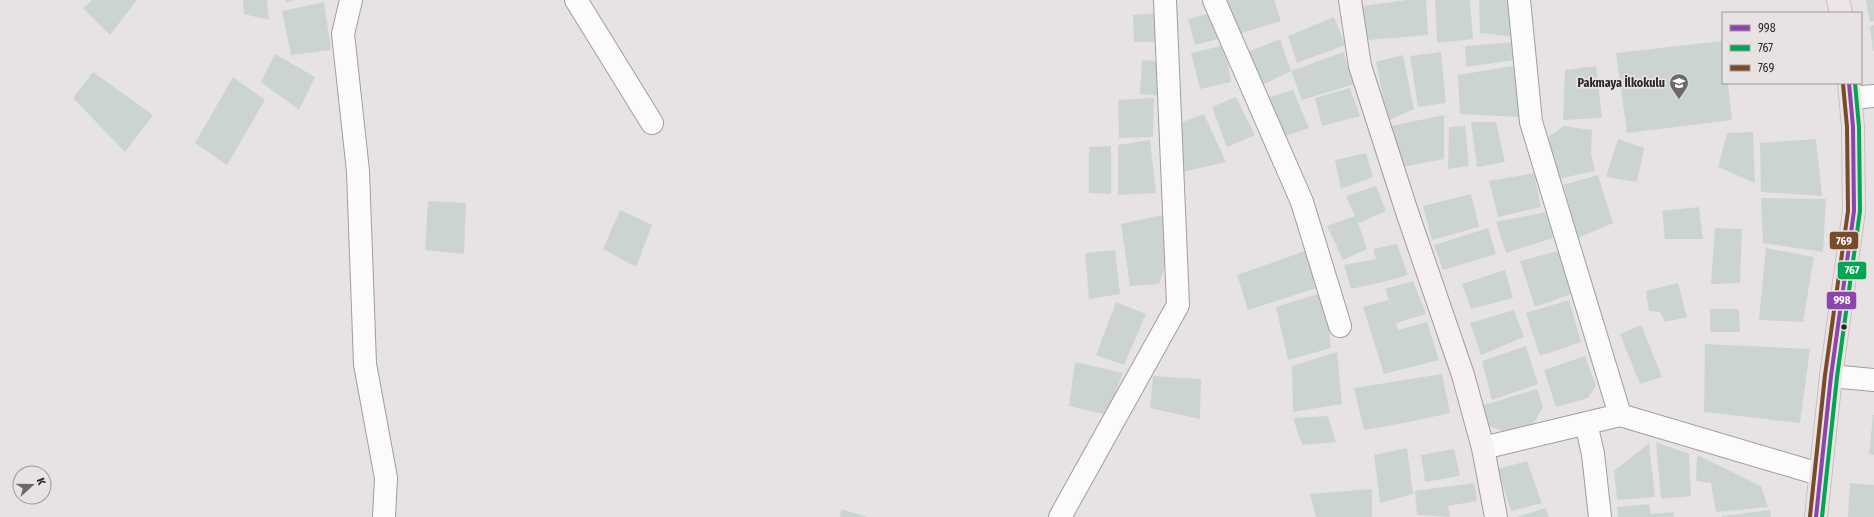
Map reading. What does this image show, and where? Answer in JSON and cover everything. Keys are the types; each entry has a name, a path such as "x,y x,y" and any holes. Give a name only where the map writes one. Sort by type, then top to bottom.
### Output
{"main road":[{"path":"1838,0 1841,12"},
{"path":"1816,517 1819,474 1831,376 1854,211 1855,172 1850,90"}],"street":[{"path":"351,0 343,34 358,171 365,364 386,478 384,517"},
{"path":"576,0 652,123"},
{"path":"1060,517 1178,305 1164,0"},
{"path":"1214,0 1302,202 1340,326"},
{"path":"1350,0 1360,66 1407,212 1463,375 1483,448 1496,517"},
{"path":"1519,0 1531,122 1620,415"},
{"path":"1850,90 1874,96"},
{"path":"1831,376 1874,380"},
{"path":"1483,448 1620,415 1819,474"},
{"path":"1586,423 1593,454 1600,517"}],"building":[{"path":"92,0 137,0 110,35 83,8"},
{"path":"243,0 267,0 269,20 244,14"},
{"path":"286,0 295,0 286,3"},
{"path":"1224,0 1274,0 1281,21 1232,36"},
{"path":"1407,0 1426,0 1428,35 1368,40 1362,6"},
{"path":"1435,0 1470,0 1473,39 1437,43"},
{"path":"1479,0 1517,0 1515,37 1480,33"},
{"path":"1866,0 1874,0 1874,21 1870,22"},
{"path":"324,2 331,50 291,55 282,11"},
{"path":"1214,12 1222,38 1195,45 1188,19"},
{"path":"1156,13 1160,42 1134,42 1133,15"},
{"path":"1334,17 1345,45 1297,63 1288,36"},
{"path":"1874,25 1874,51 1873,51 1870,26"},
{"path":"1280,39 1291,71 1258,87 1242,54"},
{"path":"1722,41 1722,84 1728,84 1732,120 1627,133 1616,53"},
{"path":"1514,42 1515,60 1466,67 1465,46"},
{"path":"1225,45 1231,82 1200,89 1191,53"},
{"path":"1343,52 1355,84 1302,100 1291,71"},
{"path":"1441,52 1446,103 1418,107 1410,56"},
{"path":"275,54 315,77 299,110 261,82"},
{"path":"1403,55 1414,109 1388,121 1376,62"},
{"path":"1142,60 1161,61 1162,96 1140,94"},
{"path":"1514,66 1519,117 1460,114 1458,75"},
{"path":"1596,66 1602,118 1563,120 1565,70"},
{"path":"93,72 153,115 125,152 73,98"},
{"path":"233,77 265,100 227,165 195,143"},
{"path":"1350,88 1360,116 1322,126 1315,98"},
{"path":"1293,90 1309,128 1276,139 1260,100"},
{"path":"1236,97 1255,135 1227,147 1212,107"},
{"path":"1154,98 1153,137 1119,138 1118,100"},
{"path":"1204,114 1226,162 1183,172 1177,124"},
{"path":"1444,115 1444,159 1402,167 1391,126"},
{"path":"1471,122 1496,122 1505,162 1477,167"},
{"path":"1465,126 1469,166 1448,169 1449,127"},
{"path":"1564,126 1592,130 1591,154 1595,171 1558,179 1548,137"},
{"path":"1753,132 1755,183 1718,167 1727,133"},
{"path":"1618,139 1644,148 1637,182 1606,177"},
{"path":"1816,139 1822,196 1761,192 1760,143"},
{"path":"1150,140 1156,193 1118,195 1118,145"},
{"path":"1111,146 1111,194 1089,193 1089,147"},
{"path":"1366,153 1373,177 1341,189 1335,160"},
{"path":"1534,173 1541,207 1498,217 1489,181"},
{"path":"1598,175 1613,223 1578,238 1563,185"},
{"path":"1376,186 1386,211 1359,223 1356,217 1367,249 1343,260 1327,226 1355,216 1346,196"},
{"path":"1471,194 1479,227 1432,240 1423,206"},
{"path":"1761,198 1826,199 1823,252 1763,243"},
{"path":"428,201 466,203 464,254 425,250"},
{"path":"1699,207 1703,239 1665,239 1662,211"},
{"path":"620,210 652,225 636,267 603,249"},
{"path":"1546,212 1553,238 1506,253 1496,222"},
{"path":"1162,215 1167,260 1159,284 1130,286 1121,224"},
{"path":"1488,228 1496,254 1443,270 1434,245"},
{"path":"1715,228 1742,229 1740,283 1711,284"},
{"path":"1397,244 1408,275 1351,289 1344,265 1376,259 1373,249"},
{"path":"1766,248 1814,257 1803,322 1759,320"},
{"path":"1115,250 1120,294 1089,299 1085,253"},
{"path":"1308,250 1320,287 1248,310 1237,275"},
{"path":"1562,250 1574,293 1535,307 1520,261"},
{"path":"1505,270 1513,298 1471,309 1462,284"},
{"path":"1413,281 1426,314 1396,323 1398,330 1427,322 1439,360 1384,374 1363,307 1388,300 1392,310 1385,289"},
{"path":"1678,283 1687,317 1665,322 1660,312 1649,311 1646,291"},
{"path":"1324,292 1331,348 1288,360 1276,307"},
{"path":"1569,300 1581,342 1540,356 1526,313"},
{"path":"1116,302 1146,314 1124,365 1096,355"},
{"path":"1710,309 1739,309 1740,332 1710,332"},
{"path":"1514,310 1524,337 1481,355 1470,323"},
{"path":"1641,325 1662,377 1640,384 1620,334"},
{"path":"1705,344 1810,349 1800,423 1704,412"},
{"path":"1526,346 1538,384 1492,400 1482,361"},
{"path":"1337,352 1342,404 1293,412 1292,366"},
{"path":"1585,356 1596,386 1588,398 1556,407 1544,370"},
{"path":"1075,362 1123,373 1107,415 1069,406"},
{"path":"1442,374 1450,413 1364,430 1354,388"},
{"path":"1153,376 1201,379 1200,419 1150,408"},
{"path":"1537,389 1543,407 1534,423 1507,433 1484,424 1481,406"},
{"path":"1874,415 1874,455 1869,454"},
{"path":"1328,416 1336,442 1302,445 1293,418"},
{"path":"1656,442 1689,454 1691,496 1661,499"},
{"path":"1649,443 1655,497 1617,500 1614,471"},
{"path":"1407,448 1413,494 1380,503 1374,455"},
{"path":"1454,449 1460,476 1425,482 1421,455"},
{"path":"1697,455 1761,486 1768,507 1716,512 1711,483 1696,481"},
{"path":"1527,461 1542,503 1511,511 1498,469"},
{"path":"1474,483 1477,501 1448,506 1450,517 1417,515 1415,491"},
{"path":"1850,483 1874,485 1874,517 1848,517"},
{"path":"1372,489 1372,517 1316,517 1310,494"},
{"path":"1649,504 1651,514 1674,512 1674,517 1618,517 1617,507"},
{"path":"1546,508 1549,517 1516,517"},
{"path":"841,509 868,517 840,517"},
{"path":"1770,510 1771,517 1722,517 1722,516"}],"transit line":[{"name":"769","path":"1810,516 1825,375 1848,211 1847,127 1843,84"},
{"name":"998","path":"1816,517 1831,376 1854,211 1853,127 1849,84"},
{"name":"767","path":"1822,517 1837,377 1860,211 1859,127 1855,84"}],"place":[{"name":"Pakmaya İlkokulu","path":"1679,100"}]}
